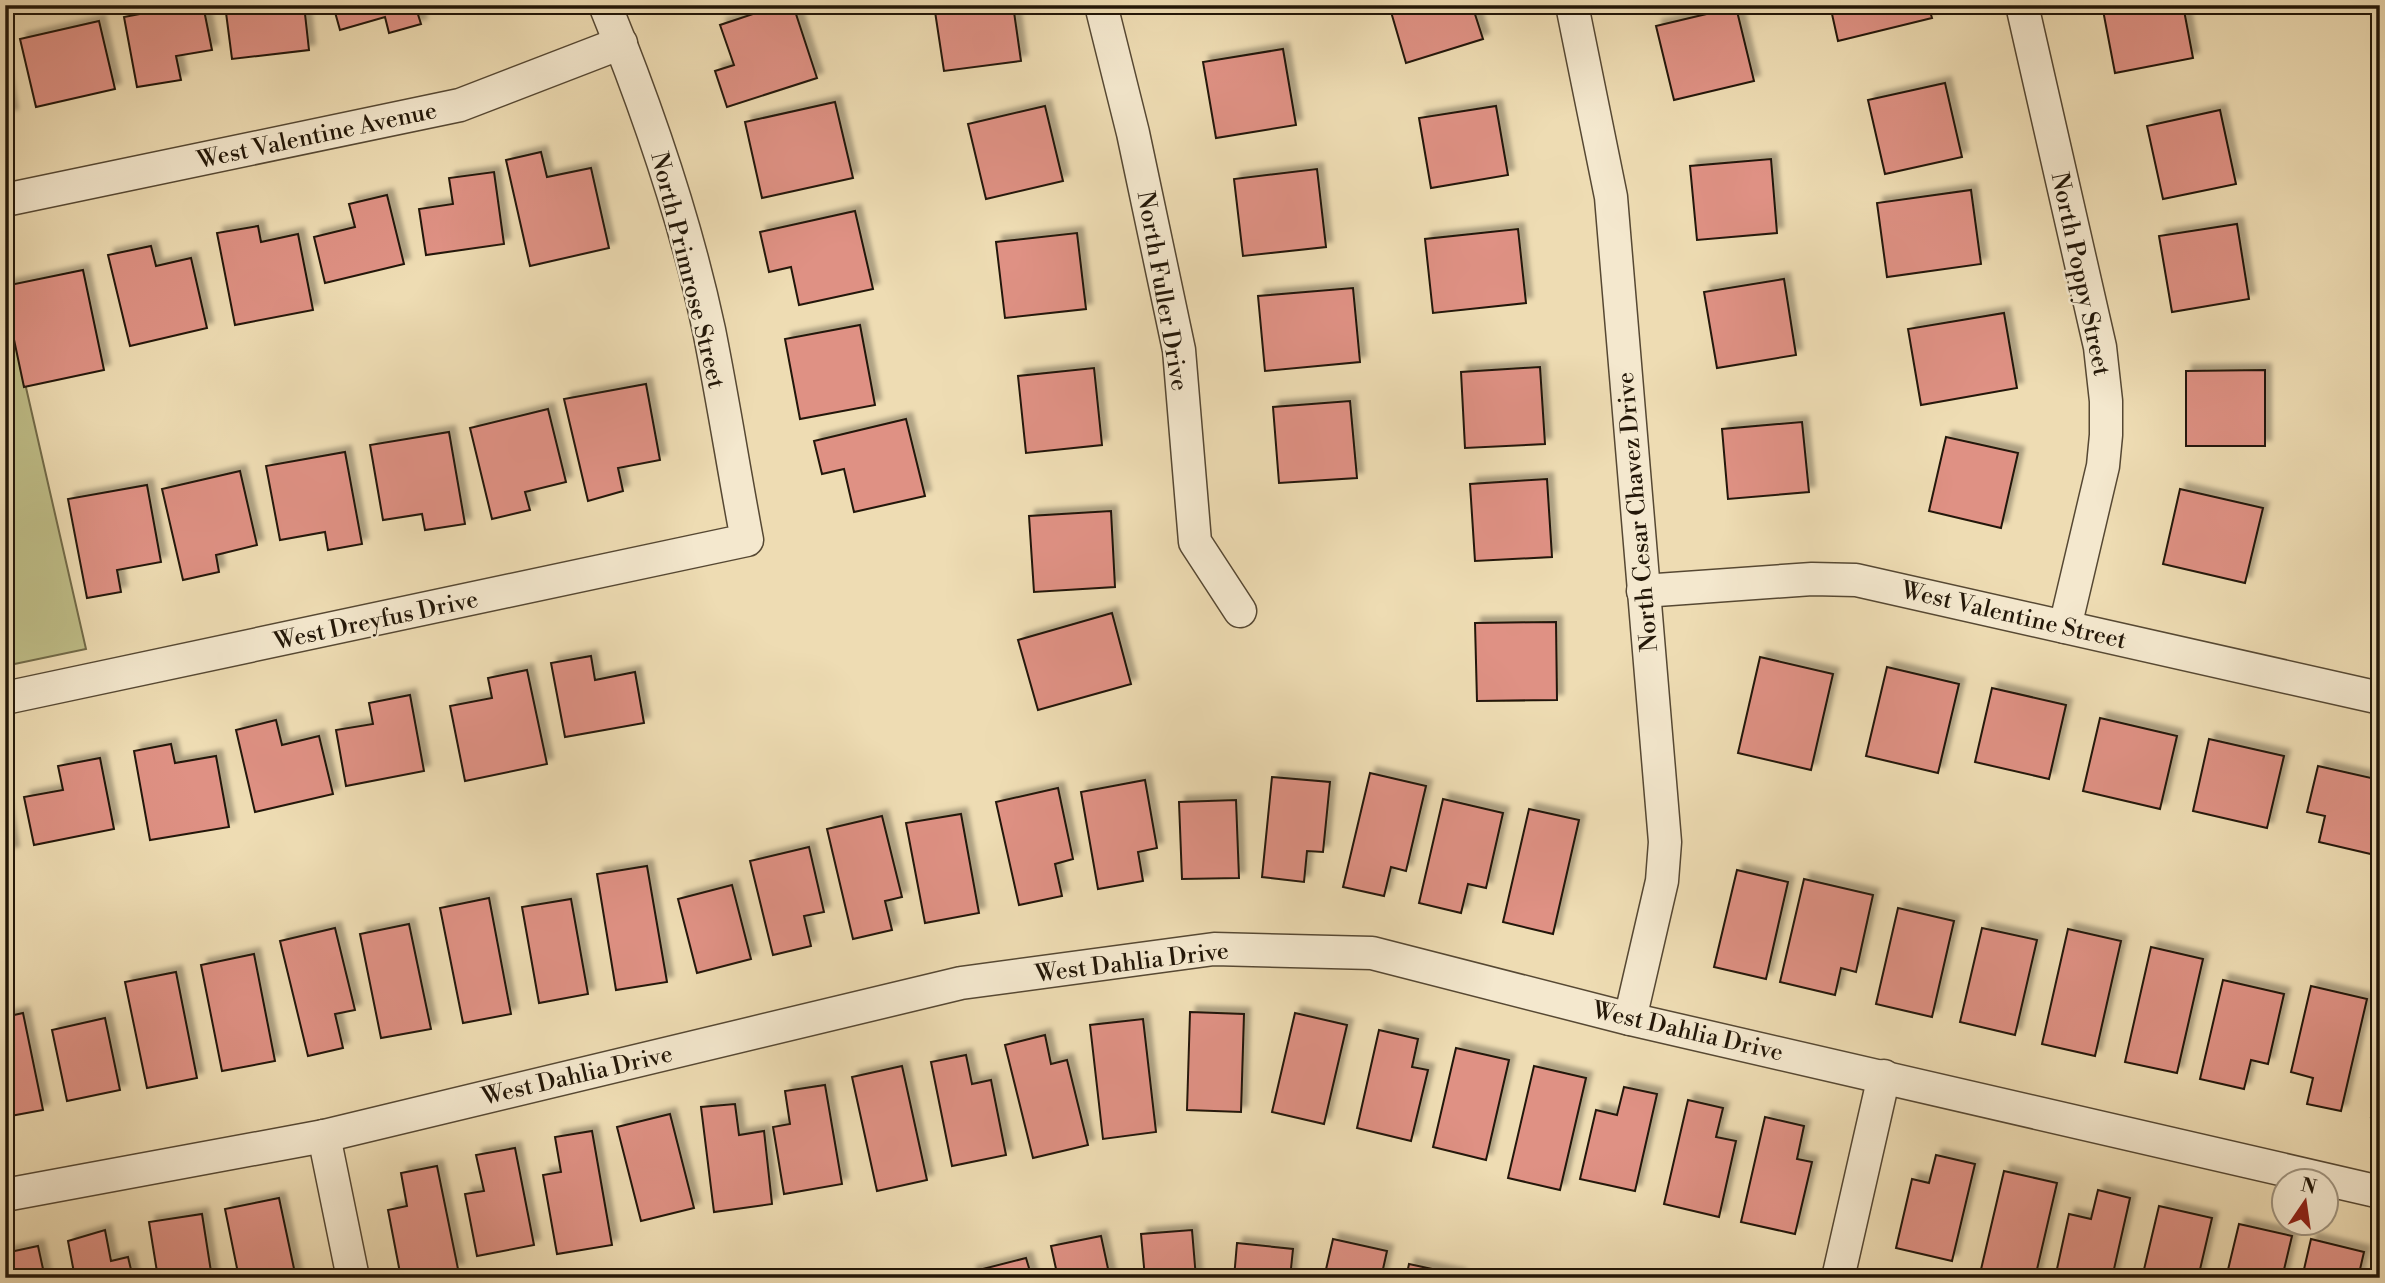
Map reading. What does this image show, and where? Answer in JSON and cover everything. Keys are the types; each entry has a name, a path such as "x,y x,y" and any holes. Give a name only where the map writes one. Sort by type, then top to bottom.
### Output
{"street":[{"name":"North Primrose Street","path":"605,5 621,43 680,220 708,328 747,540"},
{"name":"North Fuller Drive","path":"1101,5 1133,133 1179,350 1195,542 1240,611"},
{"name":"North Cesar Chavez Drive","path":"1572,5 1611,197 1665,842 1662,881 1630,1019"},
{"name":"North Poppy Street","path":"2022,5 2100,347 2106,401 2103,467 2065,627"},
{"name":"West Valentine Avenue","path":"5,200 460,106 621,43"},
{"name":"West Dreyfus Drive","path":"5,698 747,540"},
{"name":"West Valentine Street","path":"1643,591 1812,579 1856,580 2380,698"},
{"name":"West Dahlia Drive","path":"5,1195 324,1136 961,983 1214,949 1372,953 1630,1019 2380,1192"},
{"path":"1838,1278 1884,1076"},
{"path":"324,1136 353,1278"}],"shaded area":[{"path":"5,296 86,649 5,666"}],"building":[{"path":"187,5 203,5 212,50 176,56 181,80 137,87 124,17"},
{"path":"225,5 304,5 309,50 232,59"},
{"path":"333,5 415,5 421,24 389,33 385,17 340,30"},
{"path":"780,5 793,5 817,78 727,107 715,71 734,65 720,25"},
{"path":"934,5 1013,5 1021,61 944,71"},
{"path":"1182,5 1206,5 1184,11"},
{"path":"1389,5 1472,5 1483,39 1406,63"},
{"path":"1830,5 1928,5 1932,18 1838,41"},
{"path":"2102,5 2183,5 2193,58 2115,73"},
{"path":"1736,7 1754,81 1674,100 1656,26"},
{"path":"99,21 115,89 36,107 20,39"},
{"path":"1283,49 1296,125 1216,138 1203,62"},
{"path":"5,76 12,115 5,116"},
{"path":"1945,83 1962,157 1885,174 1868,100"},
{"path":"835,102 853,178 762,198 745,122"},
{"path":"1045,106 1063,181 986,199 968,124"},
{"path":"1496,106 1508,175 1431,188 1419,118"},
{"path":"2220,110 2236,184 2163,199 2147,126"},
{"path":"541,152 547,177 591,168 609,248 530,266 506,160"},
{"path":"1771,159 1777,233 1697,240 1690,166"},
{"path":"1317,169 1326,247 1243,256 1234,179"},
{"path":"494,172 504,244 426,255 419,209 453,204 449,178"},
{"path":"1971,190 1981,264 1887,277 1877,203"},
{"path":"387,195 404,264 325,283 314,237 355,227 349,204"},
{"path":"855,211 873,289 799,305 791,267 769,272 760,232"},
{"path":"2237,224 2249,299 2172,312 2159,236"},
{"path":"258,226 261,242 298,234 313,310 235,325 217,233"},
{"path":"1518,229 1526,303 1433,313 1425,239"},
{"path":"1077,233 1086,309 1005,318 996,242"},
{"path":"151,246 156,266 191,258 207,328 130,346 108,255"},
{"path":"83,270 104,370 24,387 5,286"},
{"path":"1784,279 1796,355 1717,368 1704,292"},
{"path":"1353,288 1360,362 1265,371 1258,296"},
{"path":"2004,313 2017,388 1921,405 1908,329"},
{"path":"860,325 875,405 800,419 785,339"},
{"path":"1540,367 1545,444 1465,448 1461,372"},
{"path":"1094,368 1102,445 1026,453 1018,376"},
{"path":"2265,370 2265,446 2186,446 2186,371"},
{"path":"646,384 660,460 618,468 623,491 588,501 564,399"},
{"path":"1350,401 1357,478 1279,483 1273,407"},
{"path":"548,409 566,482 525,492 530,510 492,519 470,428"},
{"path":"906,419 925,496 854,512 844,469 822,474 814,441"},
{"path":"1802,422 1809,492 1728,499 1722,429"},
{"path":"449,432 465,524 425,530 422,514 383,520 370,445"},
{"path":"1946,437 2018,453 2001,528 1929,511"},
{"path":"345,452 362,544 328,550 325,532 280,540 266,466"},
{"path":"240,471 257,545 216,555 219,572 183,580 162,489"},
{"path":"1547,479 1552,557 1475,561 1470,484"},
{"path":"147,485 161,562 117,570 121,592 87,598 68,499"},
{"path":"2180,489 2263,508 2245,583 2163,564"},
{"path":"1111,511 1115,587 1034,592 1029,516"},
{"path":"1112,613 1131,684 1038,710 1018,640"},
{"path":"1556,622 1557,700 1477,701 1475,623"},
{"path":"591,656 595,680 635,672 644,723 565,737 551,663"},
{"path":"1760,657 1833,674 1811,770 1738,753"},
{"path":"1887,667 1959,684 1938,773 1866,756"},
{"path":"527,670 547,764 465,781 450,706 492,698 488,678"},
{"path":"1992,688 2066,705 2049,779 1975,762"},
{"path":"410,695 424,771 346,786 336,730 373,724 369,703"},
{"path":"2100,718 2177,736 2160,809 2083,791"},
{"path":"276,720 282,745 319,736 333,794 255,812 236,730"},
{"path":"2209,739 2284,756 2267,828 2193,811"},
{"path":"171,744 175,763 216,756 229,827 150,840 134,751"},
{"path":"100,758 114,829 34,845 24,797 63,790 58,766"},
{"path":"2318,766 2380,780 2380,836 2375,855 2319,842 2325,816 2307,812"},
{"path":"1370,773 1426,786 1406,871 1391,867 1384,896 1343,887"},
{"path":"1272,777 1330,782 1323,852 1307,851 1304,882 1262,877"},
{"path":"1145,780 1157,848 1138,852 1143,881 1098,889 1081,792"},
{"path":"1058,788 1073,859 1055,864 1062,896 1019,905 996,802"},
{"path":"1443,799 1503,813 1486,888 1468,884 1461,913 1419,903"},
{"path":"1236,800 1239,878 1182,879 1179,802"},
{"path":"5,806 13,852 5,854"},
{"path":"1529,809 1579,820 1553,934 1503,922"},
{"path":"961,814 979,913 925,923 906,823"},
{"path":"882,816 902,897 885,901 892,930 853,939 827,829"},
{"path":"809,847 824,912 804,916 811,946 773,955 750,861"},
{"path":"647,866 667,982 616,990 597,874"},
{"path":"1737,870 1788,882 1766,979 1714,967"},
{"path":"1804,879 1873,895 1856,972 1841,968 1835,995 1780,982"},
{"path":"732,885 751,959 697,973 678,899"},
{"path":"489,898 511,1014 463,1023 440,908"},
{"path":"571,899 588,994 539,1003 522,907"},
{"path":"1898,908 1954,921 1932,1017 1876,1004"},
{"path":"409,924 431,1029 381,1038 360,934"},
{"path":"335,928 355,1010 335,1014 343,1048 308,1056 280,941"},
{"path":"1982,928 2037,940 2015,1035 1960,1022"},
{"path":"2068,929 2121,941 2095,1056 2042,1044"},
{"path":"2151,947 2203,959 2177,1073 2125,1062"},
{"path":"254,954 275,1061 222,1071 201,965"},
{"path":"176,972 197,1078 147,1088 125,982"},
{"path":"2223,980 2284,994 2268,1064 2251,1060 2244,1089 2200,1079"},
{"path":"2311,986 2367,999 2341,1111 2307,1104 2313,1078 2291,1072"},
{"path":"1190,1012 1244,1014 1241,1112 1187,1110"},
{"path":"23,1013 43,1110 5,1117 5,1017"},
{"path":"1295,1013 1347,1025 1324,1124 1272,1112"},
{"path":"105,1018 120,1090 67,1101 52,1030"},
{"path":"1143,1019 1156,1132 1103,1139 1090,1025"},
{"path":"1379,1030 1418,1039 1412,1067 1428,1070 1411,1141 1357,1128"},
{"path":"1045,1035 1051,1064 1067,1060 1088,1145 1033,1158 1005,1045"},
{"path":"1456,1048 1509,1060 1486,1160 1433,1147"},
{"path":"966,1055 972,1084 991,1080 1006,1155 952,1166 931,1062"},
{"path":"902,1066 927,1180 877,1191 852,1077"},
{"path":"1534,1066 1586,1078 1560,1190 1508,1178"},
{"path":"2380,1078 2380,1119 2371,1117"},
{"path":"825,1085 842,1184 784,1194 773,1127 790,1124 785,1091"},
{"path":"1624,1087 1657,1094 1635,1191 1580,1179 1596,1110 1617,1115"},
{"path":"1688,1100 1723,1108 1716,1137 1736,1141 1719,1217 1664,1204"},
{"path":"735,1104 739,1135 764,1131 772,1204 714,1212 701,1107"},
{"path":"670,1114 694,1208 641,1221 617,1127"},
{"path":"1765,1117 1804,1126 1797,1159 1812,1162 1795,1234 1741,1222"},
{"path":"592,1131 612,1245 557,1254 543,1175 561,1172 555,1137"},
{"path":"515,1148 534,1245 477,1256 465,1194 484,1191 476,1155"},
{"path":"1936,1155 1975,1164 1952,1261 1896,1248 1912,1179 1929,1183"},
{"path":"437,1166 458,1269 401,1278 388,1210 407,1206 401,1173"},
{"path":"2004,1171 2057,1183 2035,1278 1979,1278"},
{"path":"2098,1190 2130,1198 2112,1278 2055,1278 2069,1214 2091,1219"},
{"path":"279,1198 296,1278 239,1278 225,1209"},
{"path":"2159,1206 2212,1218 2198,1278 2142,1278"},
{"path":"202,1214 212,1278 158,1278 149,1222"},
{"path":"2239,1224 2270,1231 2270,1238 2292,1238 2282,1278 2226,1278"},
{"path":"105,1230 111,1261 128,1257 133,1278 75,1278 68,1241"},
{"path":"1192,1230 1196,1278 1145,1278 1141,1234"},
{"path":"1101,1236 1110,1278 1058,1278 1051,1246"},
{"path":"1333,1239 1387,1251 1381,1278 1324,1278"},
{"path":"2311,1239 2364,1252 2358,1278 2302,1278"},
{"path":"1237,1243 1293,1249 1290,1278 1234,1278"},
{"path":"38,1246 45,1278 5,1278 5,1253"},
{"path":"1026,1258 1032,1278 972,1278 971,1272"},
{"path":"1409,1264 1460,1275 1459,1278 1406,1278"}]}
